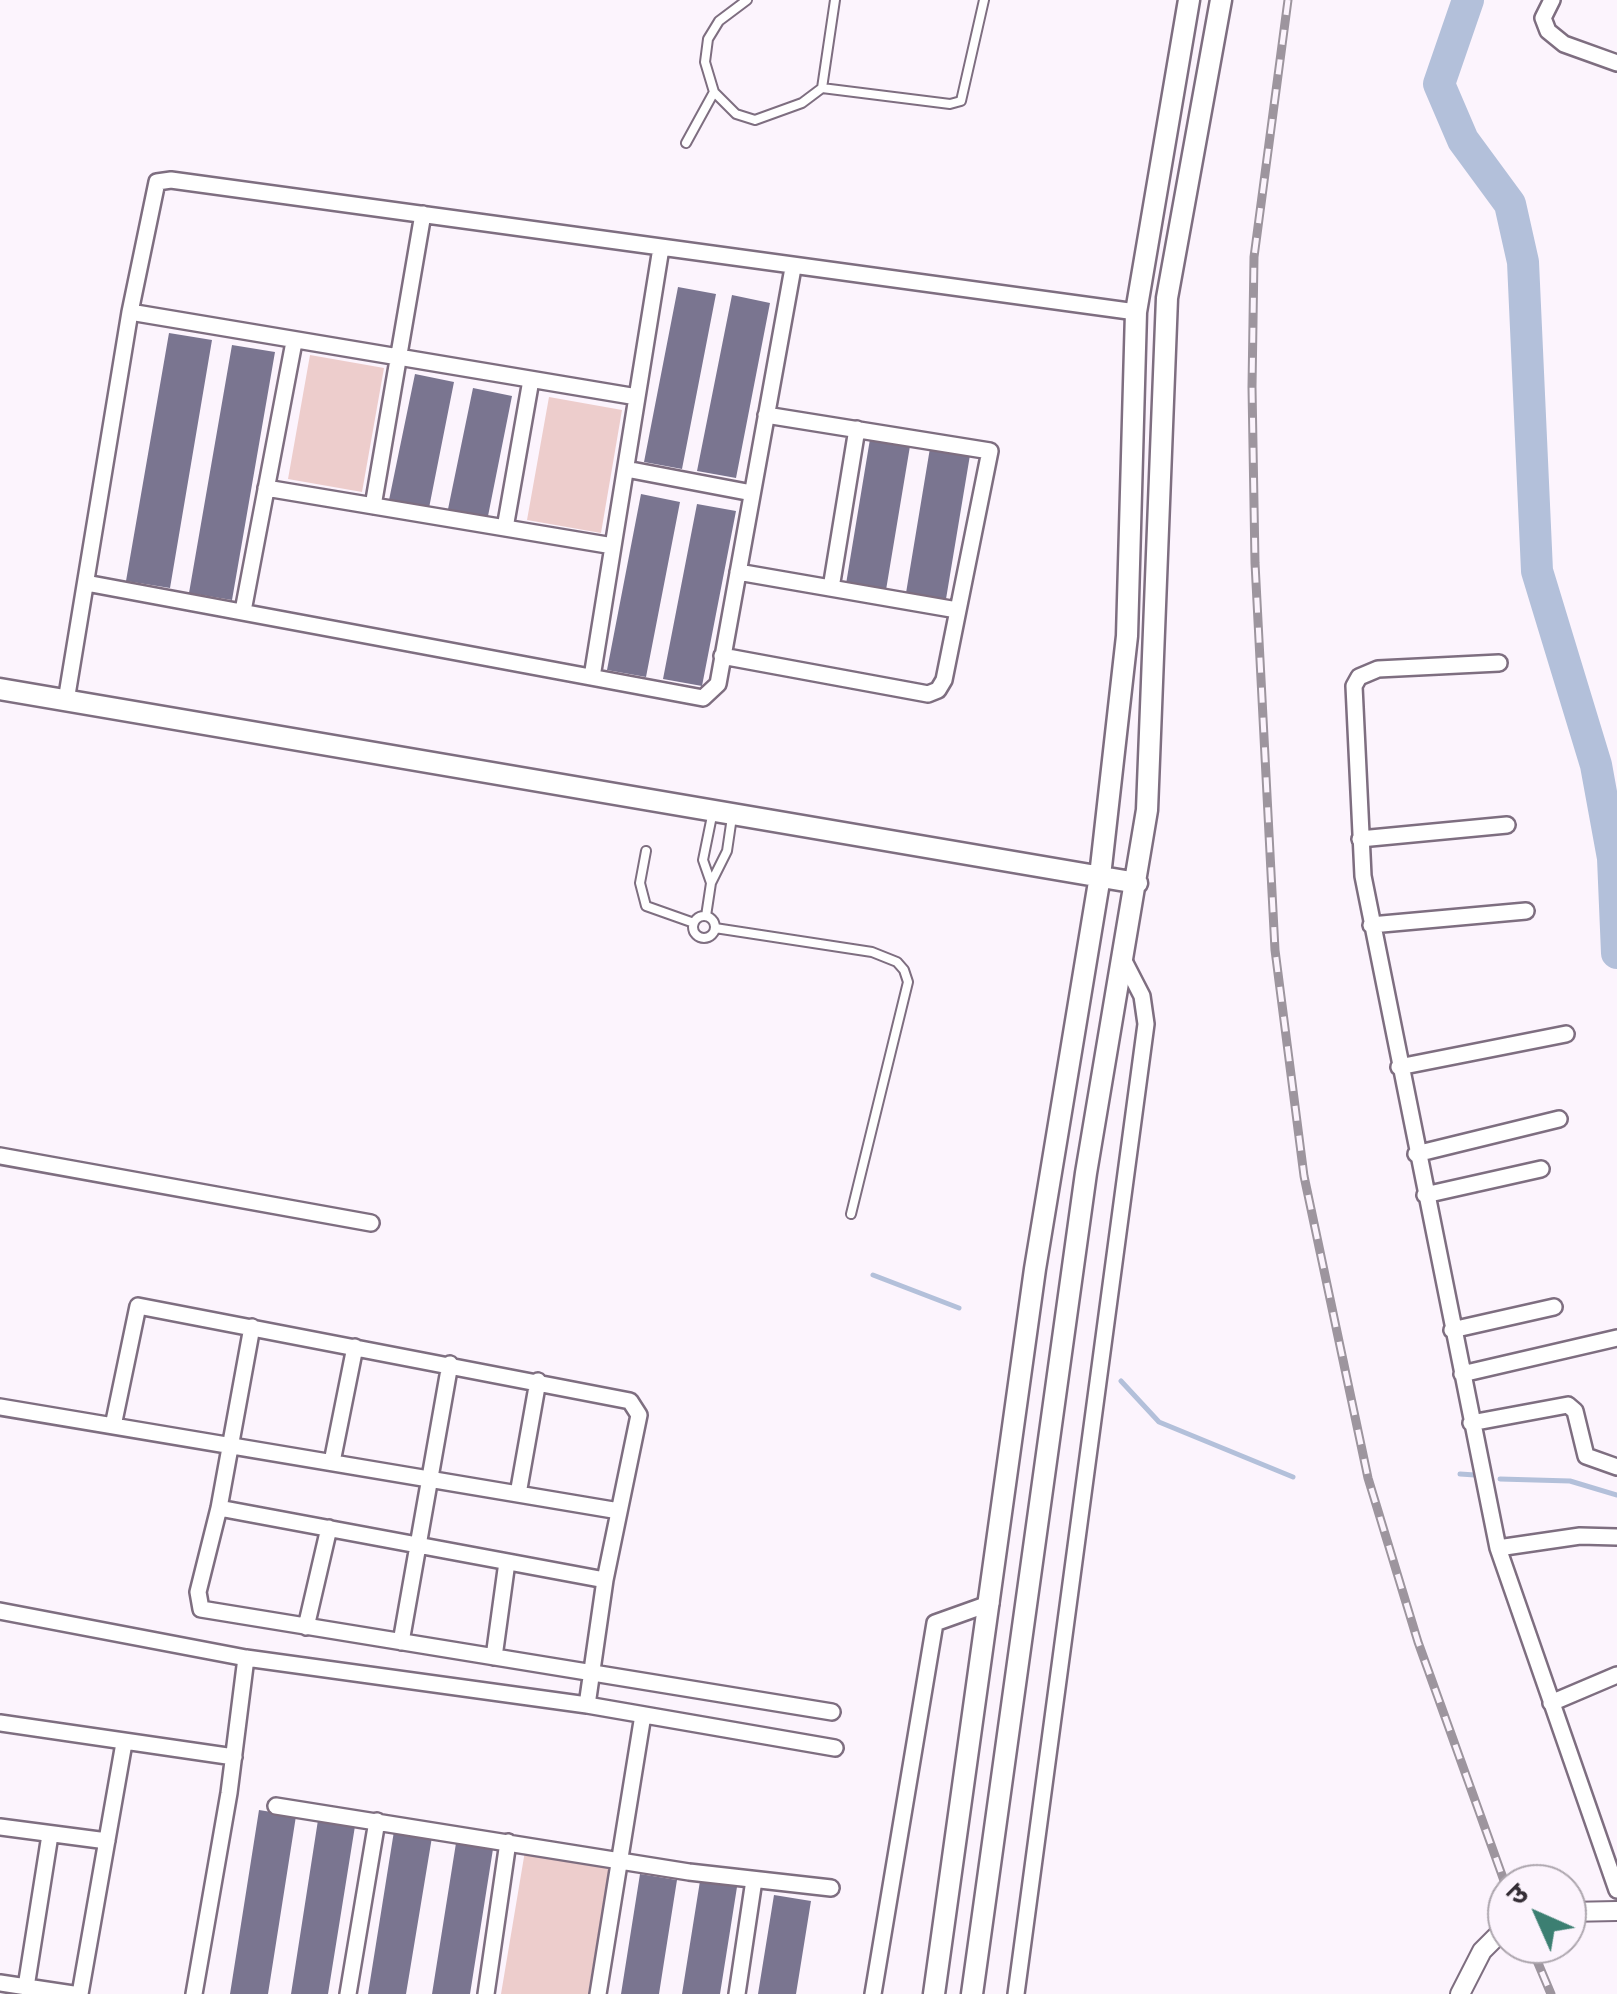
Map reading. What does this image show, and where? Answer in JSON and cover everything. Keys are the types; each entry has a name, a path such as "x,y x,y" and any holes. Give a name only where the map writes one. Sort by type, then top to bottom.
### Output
{"main road":[{"path":"934,1994 1035,1269 1100,876 1127,636 1136,312 1189,0"},
{"path":"972,1994 1086,1172 1148,810 1167,298 1221,0"},
{"path":"0,689 1137,883"}],"street":[{"path":"1552,0 1543,18 1548,31 1564,44 1617,62"},
{"path":"66,701 130,312 157,182 422,214 793,268 1136,312"},
{"path":"373,506 422,214"},
{"path":"592,677 661,248"},
{"path":"86,583 703,698 718,684 793,268"},
{"path":"130,312 398,360 637,397"},
{"path":"244,611 294,342"},
{"path":"505,528 530,380"},
{"path":"722,656 928,694 944,680 990,451 766,414"},
{"path":"831,588 857,429"},
{"path":"626,469 752,493"},
{"path":"266,488 613,546"},
{"path":"738,572 957,610"},
{"path":"1499,662 1378,669 1359,677 1354,686 1360,839 1398,1067 1498,1548 1617,1890"},
{"path":"1360,839 1507,825"},
{"path":"1372,924 1526,911"},
{"path":"1016,1994 1146,1024 1142,996 1124,961"},
{"path":"1398,1067 1566,1034"},
{"path":"1416,1154 1559,1119"},
{"path":"0,1156 371,1223"},
{"path":"1425,1195 1541,1169"},
{"path":"113,1426 138,1306 622,1397 636,1406 639,1415 605,1580 587,1705"},
{"path":"1452,1330 1554,1307"},
{"path":"252,1327 227,1444 219,1508 197,1603 210,1612 832,1712"},
{"path":"1462,1374 1617,1338"},
{"path":"332,1462 355,1347"},
{"path":"401,1642 450,1364"},
{"path":"518,1494 538,1381"},
{"path":"1472,1423 1568,1405 1576,1412 1586,1456 1617,1467"},
{"path":"0,1407 619,1511"},
{"path":"219,1508 605,1580"},
{"path":"306,1627 329,1528"},
{"path":"1498,1548 1580,1536 1617,1537"},
{"path":"494,1656 507,1562"},
{"path":"873,1994 935,1623 991,1603"},
{"path":"0,1611 246,1658 587,1705 835,1748"},
{"path":"194,1994 234,1758 246,1658"},
{"path":"1551,1703 1617,1675"},
{"path":"598,1994 644,1715"},
{"path":"0,1723 234,1758"},
{"path":"0,1983 77,1994 124,1743"},
{"path":"276,1806 754,1880 831,1888"},
{"path":"348,1994 377,1822"},
{"path":"0,1828 106,1841"},
{"path":"26,1987 50,1835"},
{"path":"486,1994 508,1842"},
{"path":"737,1994 754,1880"},
{"path":"1587,1912 1617,1911"},
{"path":"1460,1994 1487,1946"}],"lane":[{"path":"748,0 719,21 708,39 706,62 714,92 736,114 755,120 802,104 822,88 835,0"},
{"path":"822,88 950,104 961,100 984,0"},
{"path":"686,142 714,92"},
{"path":"715,928 706,916 711,883 727,851 723,811"},
{"path":"711,883 703,860 723,811"},
{"path":"646,851 640,883 646,906 694,923 706,916"},
{"path":"694,923 696,934 702,937 715,928 872,952 897,962 904,970 908,982 850,1214"}],"shaded area":[{"path":"310,355 384,368 362,492 288,479"},
{"path":"549,397 622,410 601,533 527,520"},
{"path":"525,1851 610,1865 588,1994 501,1994"}],"building":[{"path":"678,287 716,294 682,469 644,462"},
{"path":"732,295 770,303 736,478 697,471"},
{"path":"169,333 212,340 170,588 126,581"},
{"path":"232,345 275,352 232,600 189,593"},
{"path":"415,374 454,382 429,508 389,500"},
{"path":"473,388 512,396 487,521 447,514"},
{"path":"870,439 910,446 886,590 846,584"},
{"path":"930,448 970,455 946,599 906,593"},
{"path":"641,494 680,502 646,677 607,670"},
{"path":"697,504 736,511 702,686 663,679"},
{"path":"259,1810 296,1816 268,1994 230,1994"},
{"path":"318,1820 355,1826 328,1994 291,1994"},
{"path":"394,1831 432,1837 406,1994 368,1994"},
{"path":"456,1843 493,1849 470,1994 432,1994"},
{"path":"640,1874 677,1880 659,1994 621,1994"},
{"path":"700,1881 737,1887 720,1994 682,1994"},
{"path":"774,1895 811,1901 796,1994 758,1994"}],"waterway":[{"path":"1468,0 1439,84 1463,140 1510,204 1523,262 1537,571 1596,765 1613,858 1617,953"},
{"path":"873,1275 959,1308"},
{"path":"1121,1381 1159,1422 1293,1477"},
{"path":"1460,1474 1475,1475"},
{"path":"1500,1479 1570,1481 1617,1495"}],"railway":[{"path":"1288,0 1254,257 1252,387 1255,563 1275,950 1304,1176 1368,1478 1418,1642 1498,1864"},
{"path":"1538,1964 1551,1994"}]}
